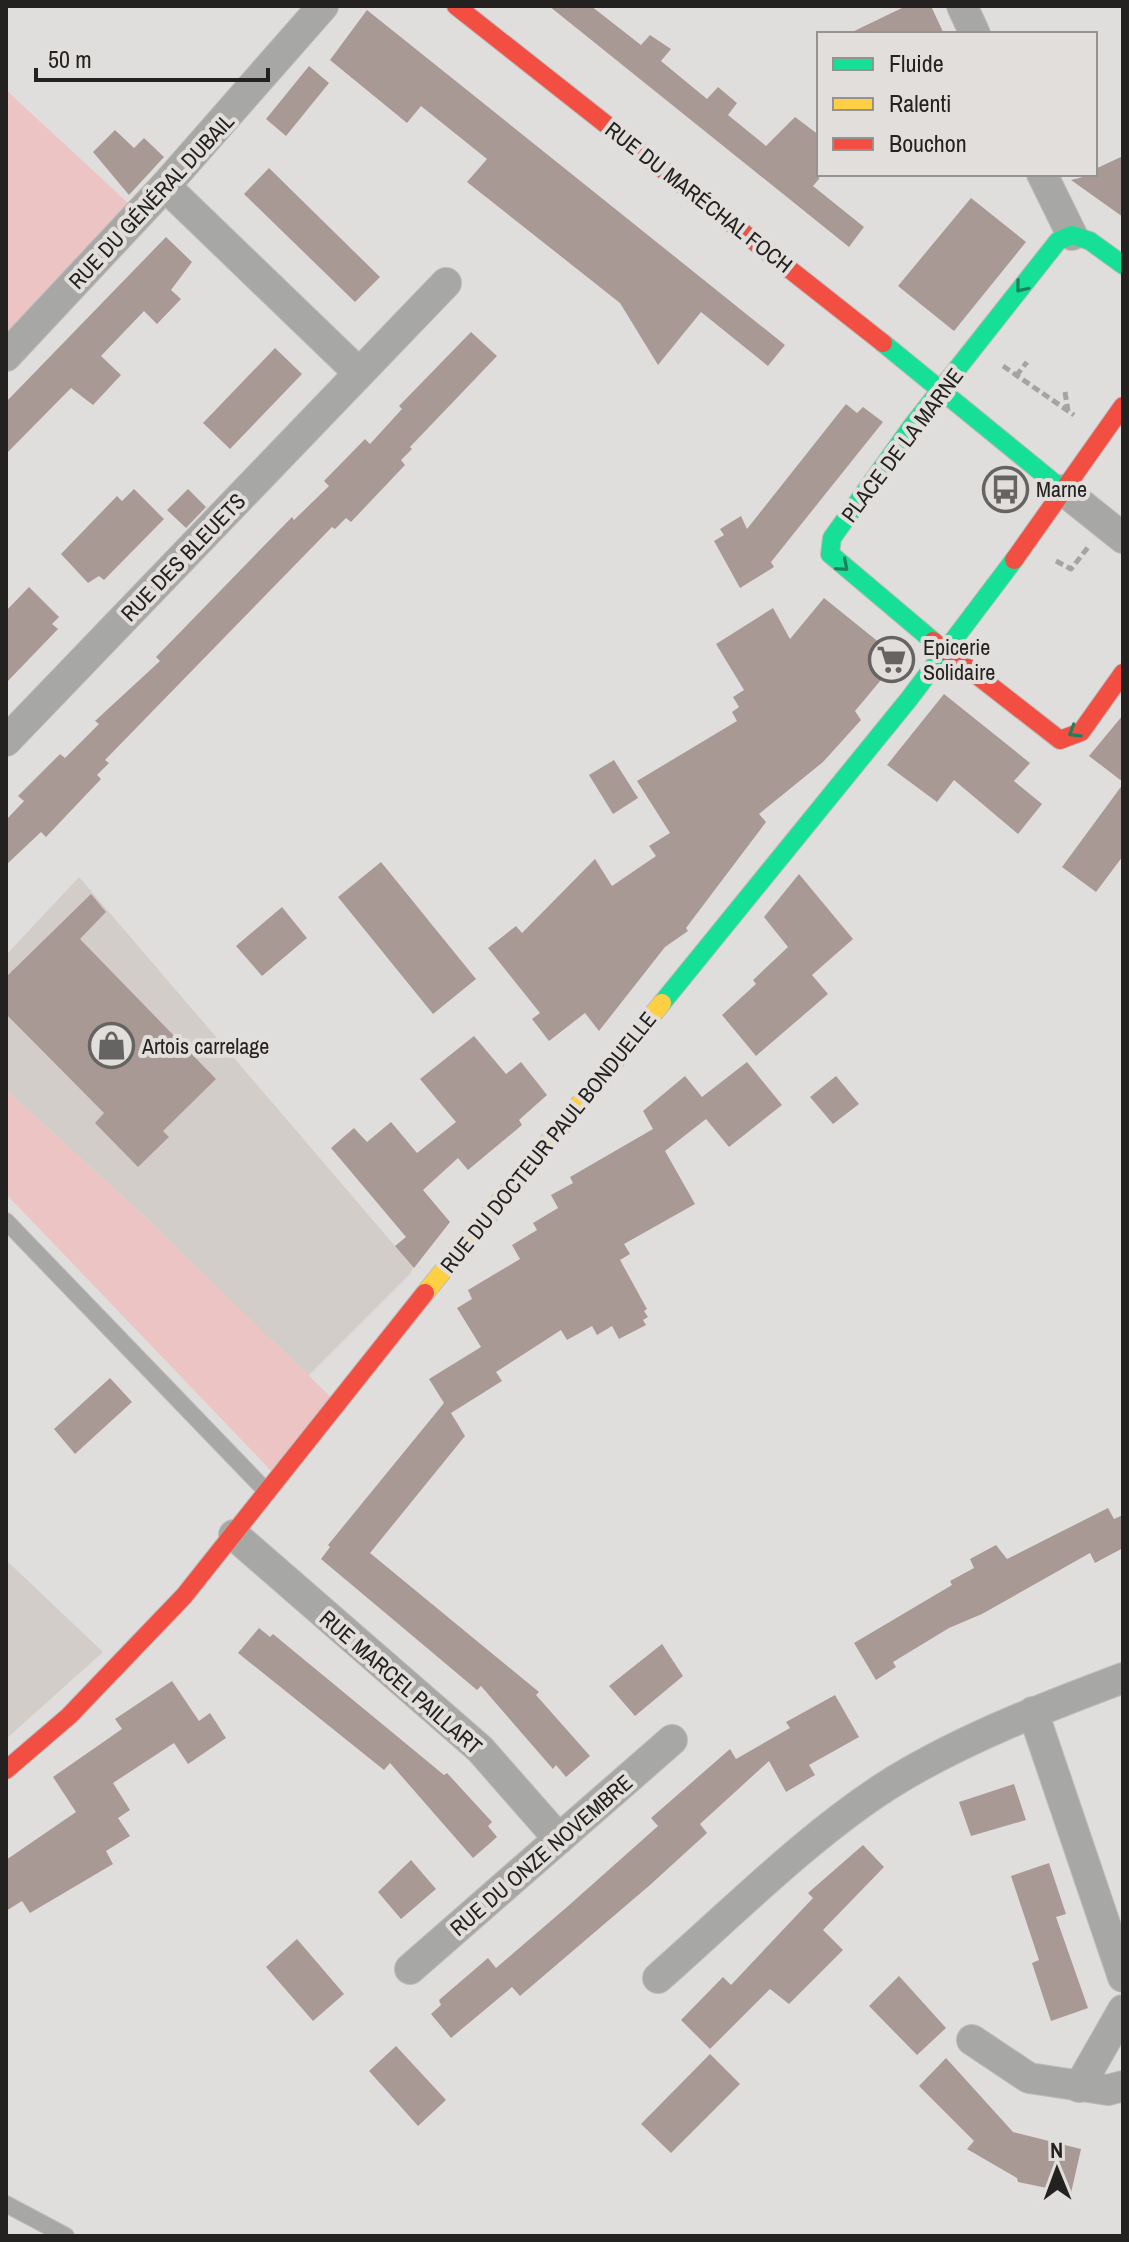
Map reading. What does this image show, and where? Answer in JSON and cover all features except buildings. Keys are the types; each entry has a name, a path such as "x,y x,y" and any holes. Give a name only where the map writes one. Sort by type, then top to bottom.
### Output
{"street":[{"name":"RUE DU GÉNÉRAL DUBAIL","path":"6,356 165,186 323,6"},
{"name":"RUE DU MARÉCHAL FOCH","path":"456,6 1063,490"},
{"path":"962,6 974,32"},
{"path":"1043,176 1072,235 1090,241 1123,265"},
{"path":"165,186 359,373"},
{"name":"PLACE DE LA MARNE","path":"1072,235 1058,241 941,390 832,538 830,554 946,651 1060,740 1081,732 1123,673"},
{"name":"RUE DES BLEUETS","path":"6,741 446,283"},
{"name":"RUE DU DOCTEUR PAUL BONDUELLE","path":"6,1770 54,1731 125,1661 234,1535 946,651 1123,406"},
{"path":"1063,490 1123,538"},
{"name":"RUE MARCEL PAILLART","path":"234,1535 480,1749 559,1839"},
{"path":"658,1978 803,1850 895,1780 1033,1712 1123,1678"},
{"path":"1033,1712 1123,1977"},
{"name":"RUE DU ONZE NOVEMBRE","path":"410,1969 672,1740"},
{"path":"1079,2087 1123,2010"},
{"path":"972,2040 1029,2078 1108,2090 1123,2086"}],"lane":[{"path":"6,1221 267,1492"},
{"path":"6,2204 66,2236"}],"path":[{"path":"977,347 1068,412 1106,430"},
{"path":"1016,376 1027,362"},
{"path":"1065,392 1068,412"}],"shaded area":[{"path":"6,90 140,214 6,356"},
{"path":"79,877 413,1267 411,1273 308,1376 144,1216 6,1090 6,955"},
{"path":"6,1090 144,1216 338,1404 278,1478 6,1194"},
{"path":"6,1560 103,1652 6,1739"}],"traffic: fast":[{"path":"933,641 830,554 832,538 912,426 1058,241 1072,235 1090,241 1123,265"},
{"path":"883,343 1063,490"},
{"path":"662,1003 909,699 1014,560"}],"traffic: slow":[{"path":"425,1293 662,1003"}],"traffic: jam":[{"path":"456,6 883,343"},
{"path":"1014,560 1123,406"},
{"path":"933,641 1060,740 1081,732 1123,673"},
{"path":"6,1770 69,1716 184,1596 425,1293"}],"place":[{"name":"Marne","path":"1005,489"},
{"name":"Epicerie Solidaire","path":"892,660"},
{"name":"Artois carrelage","path":"111,1046"}]}
